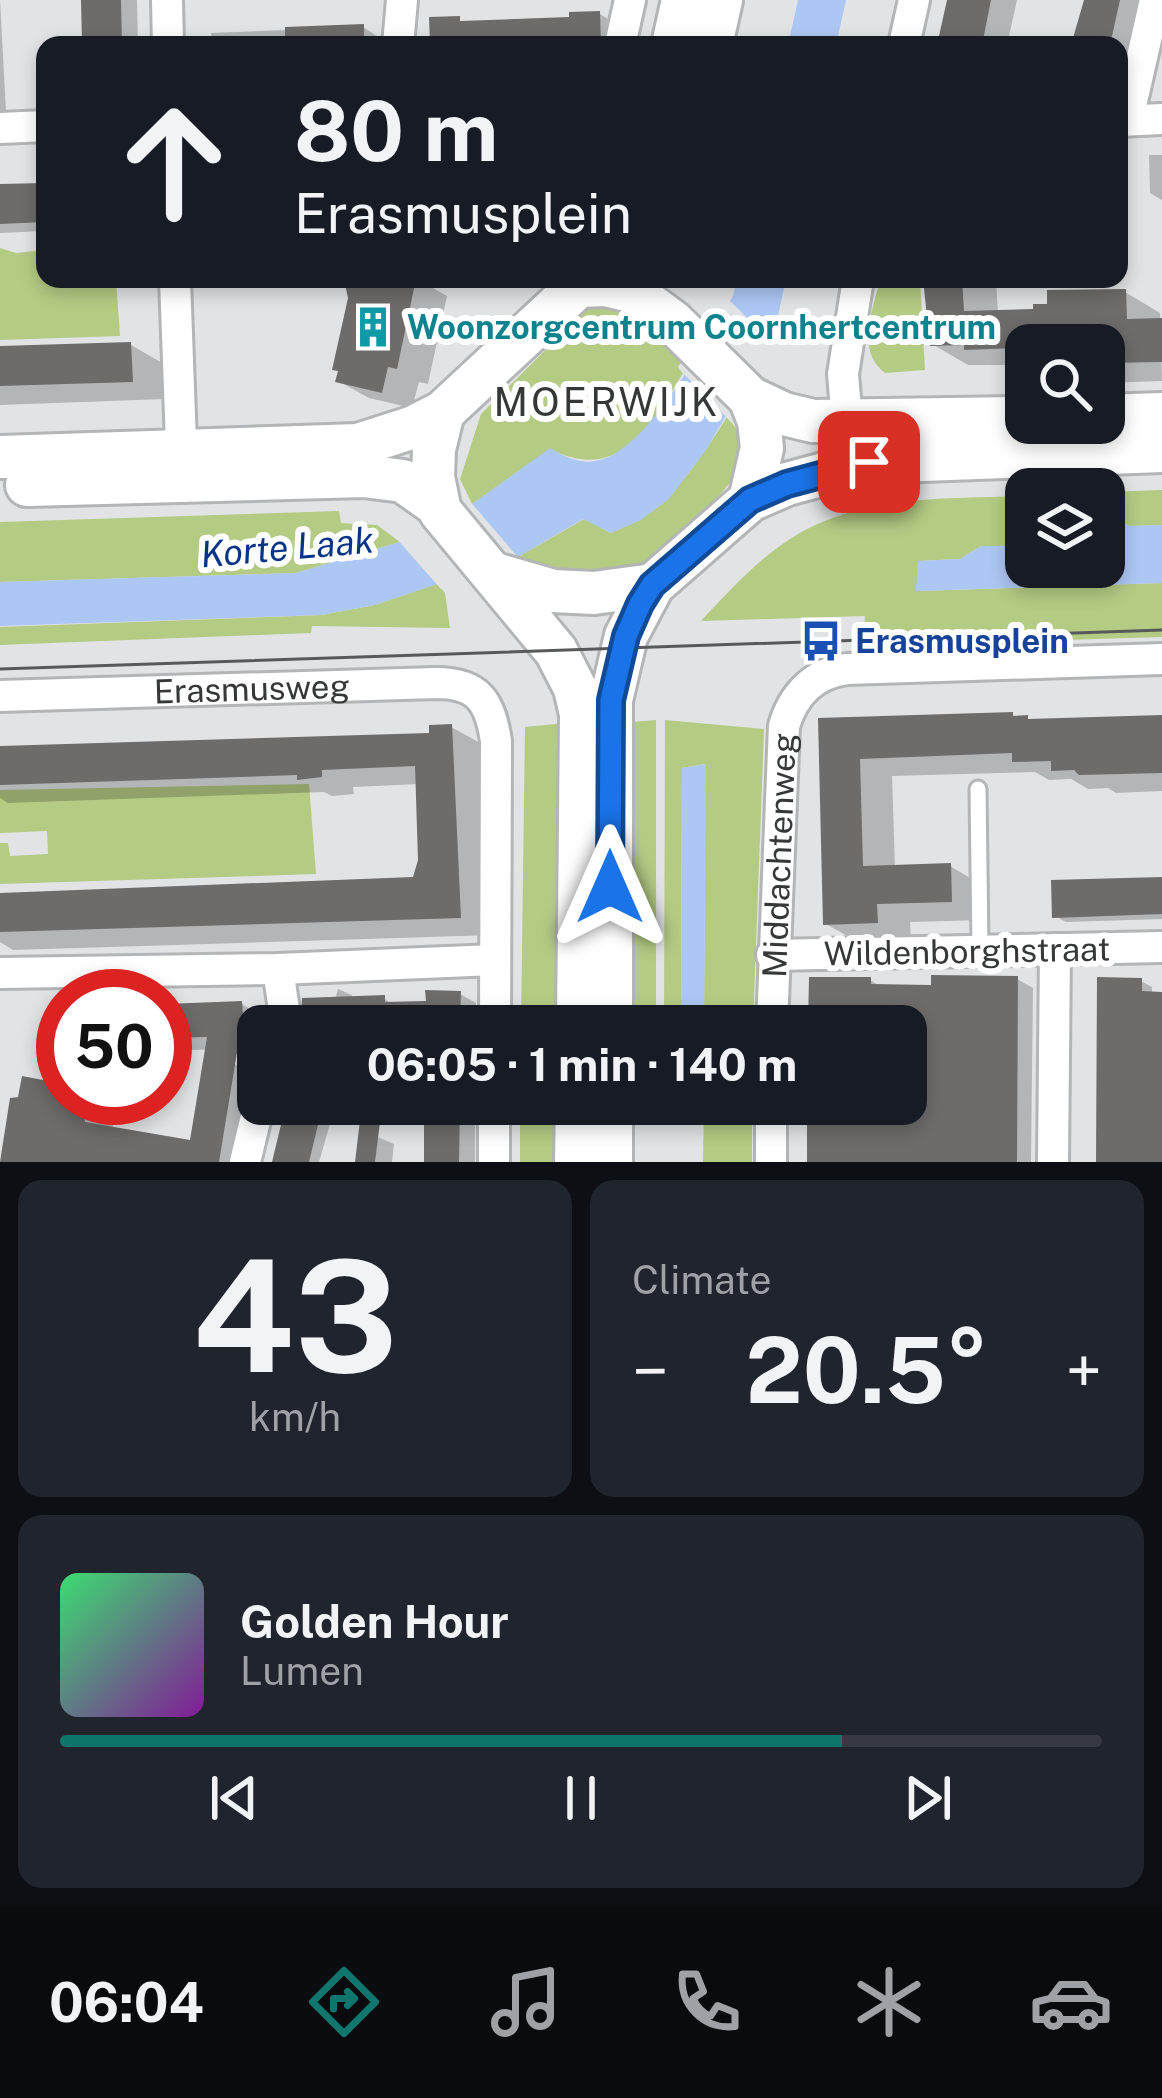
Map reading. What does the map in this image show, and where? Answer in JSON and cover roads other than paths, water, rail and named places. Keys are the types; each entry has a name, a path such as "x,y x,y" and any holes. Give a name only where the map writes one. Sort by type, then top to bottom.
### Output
{"main road":[{"path":"675,36 683,0"},
{"path":"713,36 722,0"},
{"path":"0,486 358,446 414,427 443,412 577,288"},
{"path":"615,288 631,291 683,333 750,398 784,414 847,422 1005,418"},
{"path":"661,288 683,333"},
{"path":"750,398 762,448 750,500"},
{"path":"439,508 434,449 443,412"},
{"path":"1125,415 1162,414"},
{"path":"611,1005 611,700 626,636 652,585 750,500 787,484 869,462 1162,451"},
{"path":"0,457 389,478 413,485 439,508 566,667 581,714 578,1005"},
{"path":"495,574 553,591 594,593 652,585"},
{"path":"576,1162 577,1125"},
{"path":"611,1125 611,1162"}],"street":[{"path":"166,0 168,36"},
{"path":"399,36 401,0"},
{"path":"622,36 630,0"},
{"path":"906,36 914,0"},
{"path":"1128,105 1155,0"},
{"path":"1128,120 1162,119"},
{"path":"0,128 36,126"},
{"path":"175,288 182,467"},
{"path":"847,422 843,374 857,288"},
{"name":"Middachtenweg","path":"772,1005 784,727 789,707 803,689 832,670 1162,659"},
{"name":"Erasmusweg","path":"0,696 457,683 487,704 496,741 495,960"},
{"name":"Wildenborghstraat","path":"772,955 1162,947"},
{"path":"1053,1162 1055,949"},
{"path":"0,973 495,960 495,1005"},
{"path":"278,969 283,1005"},
{"path":"244,1162 254,1125"},
{"path":"494,1125 494,1162"},
{"path":"771,1125 771,1162"}],"lane":[{"path":"978,789 980,948"}],"water":[{"path":"798,0 846,0 838,36 790,36"},
{"path":"735,288 784,288 774,334 706,450 669,499 641,520 611,533 583,519 518,557 375,605 321,615 0,626 0,582 296,573 400,542 472,504 550,448 583,461 615,454 635,438 673,392"},
{"path":"1125,524 1162,525 1162,583 1125,584"},
{"path":"981,546 1005,546 1008,588 916,591 918,561 960,559"},
{"path":"706,764 704,1005 681,1005 682,768"}],"tram line":[{"path":"0,669 1162,630"}],"place":[{"name":"Woonzorgcentrum Coornhertcentrum","path":"373,327"},
{"name":"Erasmusplein","path":"821,641"}],"district":[{"name":"MOERWIJK","path":"607,402"}],"water label":[{"name":"Korte Laak","path":"287,547"}]}
